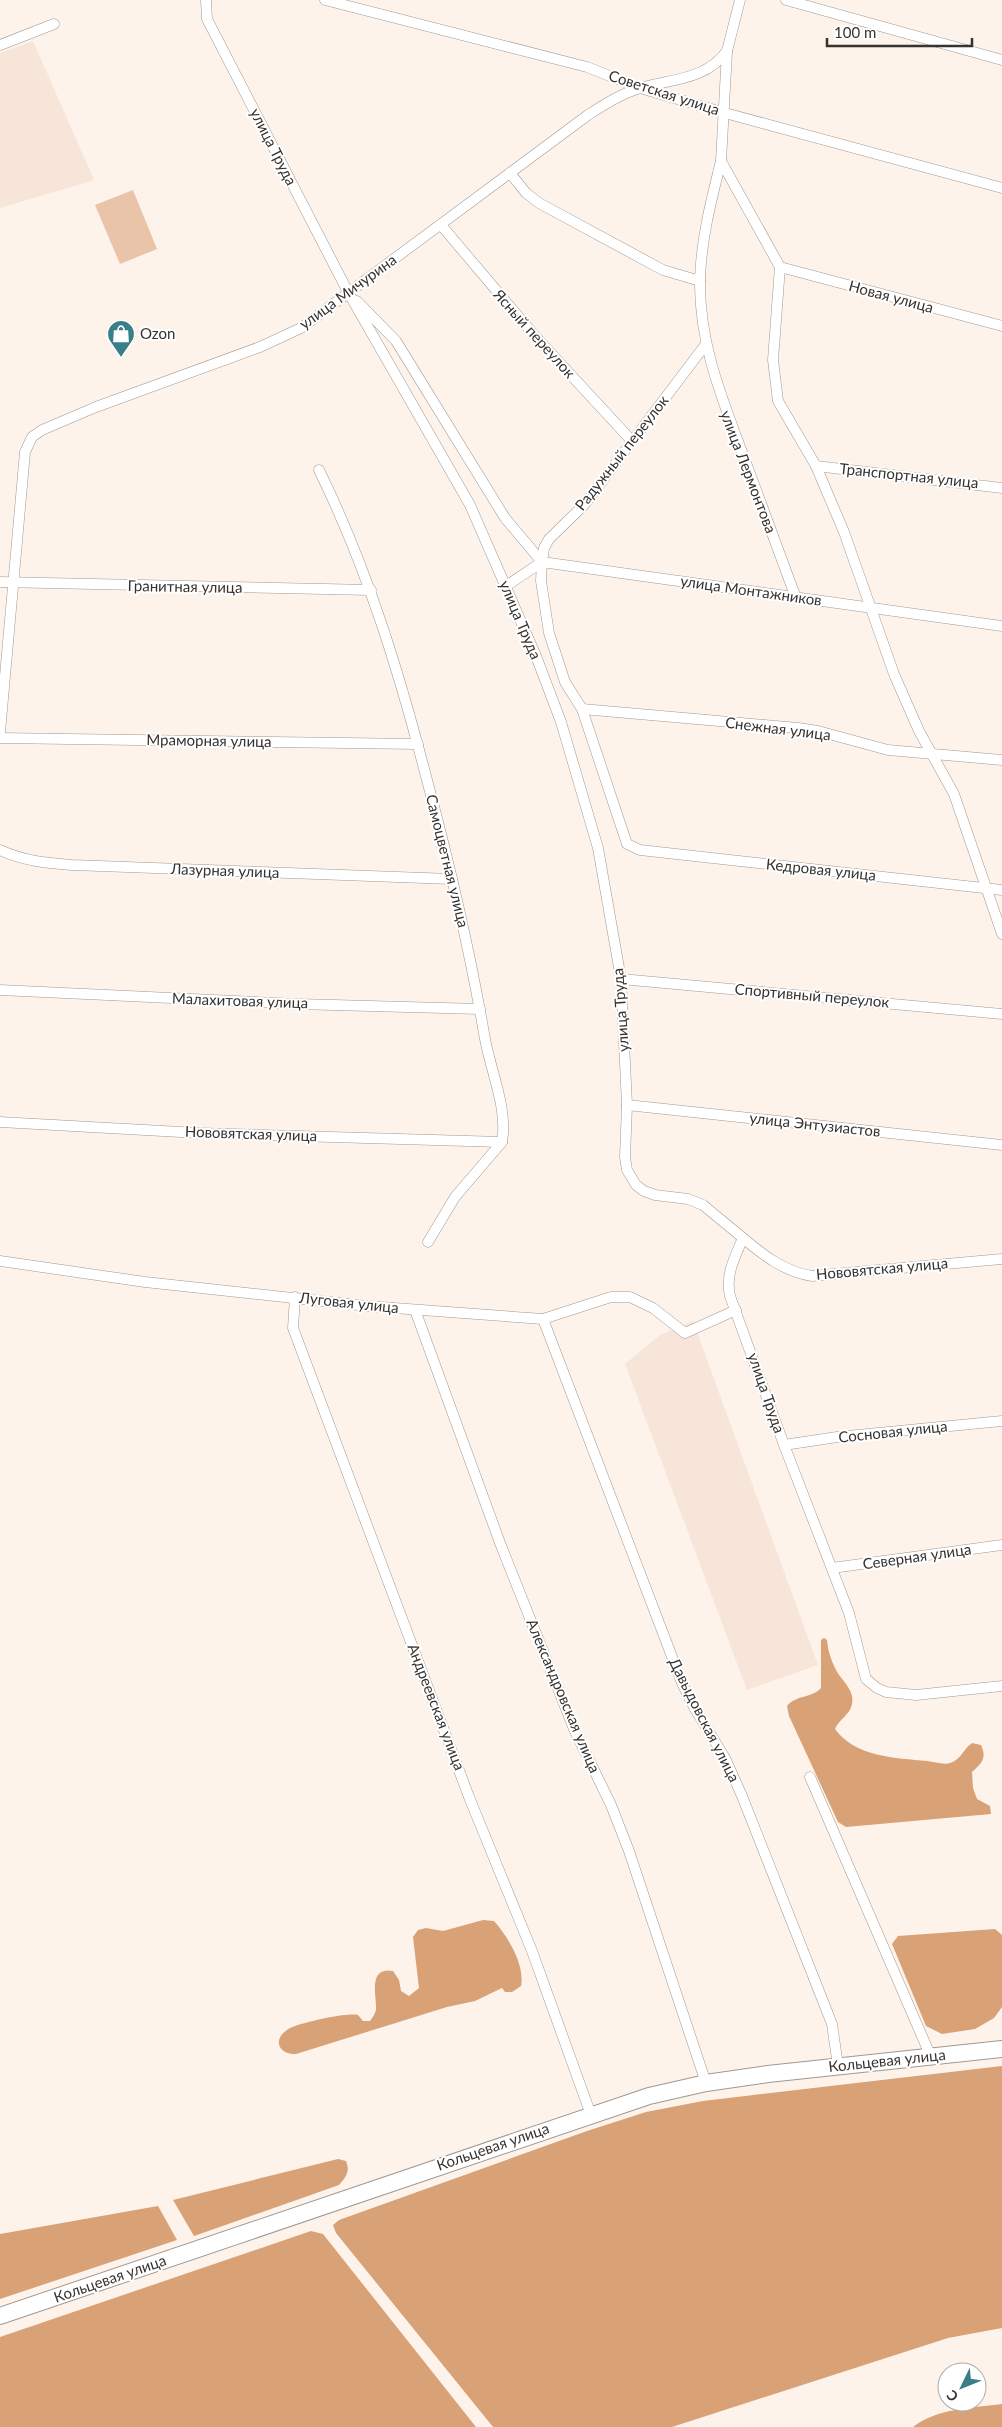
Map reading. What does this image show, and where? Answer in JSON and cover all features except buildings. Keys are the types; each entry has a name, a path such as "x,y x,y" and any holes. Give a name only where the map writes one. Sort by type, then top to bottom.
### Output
{"highway":[{"name":"Кольцевая улица","path":"0,2316 649,2096 706,2083 838,2066 1002,2049"}],"street":[{"name":"улица Труда","path":"206,0 207,19 348,292 470,505 536,656 578,776 598,848 621,979 627,1106 627,1170 636,1185 655,1195 688,1199 703,1205 743,1238 728,1278 728,1288 784,1445 850,1613 863,1670 872,1684 886,1692 916,1695 1002,1686"},
{"name":"Советская улица","path":"325,0 586,67 640,88 725,113 1002,188"},
{"name":"улица Лермонтова","path":"740,0 728,51 721,161 705,226 700,282 706,344 722,403 796,598"},
{"path":"786,0 1002,60"},
{"path":"0,45 54,24"},
{"name":"улица Мичурина","path":"12,582 25,452 28,442 36,433 96,407 288,335 312,321 348,292 588,115 621,95 640,88 704,72 721,60 728,51"},
{"path":"721,161 780,267 773,360 774,382 778,401 816,466 872,608 894,674 930,753 954,794 1002,934"},
{"path":"510,174 526,193 539,202 663,270 700,282"},
{"name":"Ясный переулок","path":"441,225 522,321 631,440"},
{"name":"Новая улица","path":"780,267 1002,326"},
{"name":"улица Труда","path":"348,292 396,341 505,518 542,562 541,581 549,633 565,682 582,709 622,832 628,844 640,850"},
{"name":"Радужный переулок","path":"542,562 544,548 549,539 584,505 631,440 706,344"},
{"name":"Транспортная улица","path":"816,466 1002,488"},
{"name":"Самоцветная улица","path":"319,470 371,590 400,676 452,879 502,1113 504,1131 502,1142"},
{"path":"506,586 542,562"},
{"name":"улица Монтажников","path":"542,562 1002,626"},
{"name":"Гранитная улица","path":"0,582 371,590"},
{"path":"0,732 12,582"},
{"name":"Снежная улица","path":"582,709 798,728 818,731 888,750 1002,760"},
{"name":"Мраморная улица","path":"0,738 418,744"},
{"name":"Лазурная улица","path":"0,850 19,858 37,862 72,865 452,879"},
{"name":"Кедровая улица","path":"640,850 1002,890"},
{"name":"Спортивный переулок","path":"621,979 1002,1014"},
{"name":"Малахитовая улица","path":"0,990 297,1004 480,1009"},
{"name":"улица Энтузиастов","path":"627,1106 1002,1145"},
{"name":"Нововятская улица","path":"0,1122 199,1133 502,1142"},
{"path":"428,1242 455,1197 502,1142"},
{"name":"Нововятская улица","path":"743,1238 770,1259 801,1274 812,1276 1002,1259"},
{"name":"Луговая улица","path":"0,1261 145,1282 415,1310 542,1319 611,1297 630,1297 652,1308 685,1333 736,1310"},
{"name":"Андреевская улица","path":"295,1297 294,1328 469,1797 534,1958 591,2115"},
{"name":"Александровская улица","path":"415,1310 511,1569 574,1729 611,1805 629,1851 706,2083"},
{"name":"Давыдовская улица","path":"542,1319 682,1683 695,1709 725,1758 742,1796 832,2024 838,2066"},
{"name":"Сосновая улица","path":"784,1445 837,1437 1002,1421"},
{"name":"Северная улица","path":"832,1568 1002,1545"},
{"path":"810,1778 931,2056"}],"shaded area":[{"path":"33,41 94,180 0,208 0,53"},
{"path":"133,190 157,249 120,264 95,205"},
{"path":"693,1321 818,1665 747,1690 625,1364 660,1335"},
{"path":"824,1638 827,1640 836,1670 852,1694 851,1708 835,1729 843,1738 865,1751 890,1757 945,1764 957,1759 972,1743 981,1745 984,1753 983,1760 972,1772 973,1788 977,1799 990,1806 991,1814 846,1827 838,1822 789,1716 787,1706 791,1702 821,1688 821,1640"},
{"path":"483,1920 494,1921 510,1943 518,1960 522,1978 521,1986 512,1992 505,1992 502,1988 475,2001 447,2007 296,2054 285,2051 279,2045 281,2036 290,2028 324,2018 352,2014 358,2015 363,2021 370,2021 376,2010 375,1984 376,1978 380,1973 393,1971 399,1980 401,1991 409,1996 419,1988 413,1937 418,1930 426,1928 443,1931"},
{"path":"995,1929 1002,1935 1002,2007 994,2018 975,2029 942,2034 926,2026 892,1944 898,1936"},
{"path":"1002,2066 1002,2328 948,2338 672,2427 493,2427 336,2233 333,2225 339,2220 587,2131 646,2112 703,2101"},
{"path":"338,2159 346,2161 348,2168 346,2176 339,2185 194,2236 173,2200"},
{"path":"158,2206 177,2240 0,2299 0,2234"},
{"path":"311,2231 323,2234 476,2427 0,2427 0,2337"},
{"path":"1002,2404 1002,2427 913,2427 944,2412 987,2412 987,2406"}],"place":[{"name":"Ozon","path":"121,358"}]}
